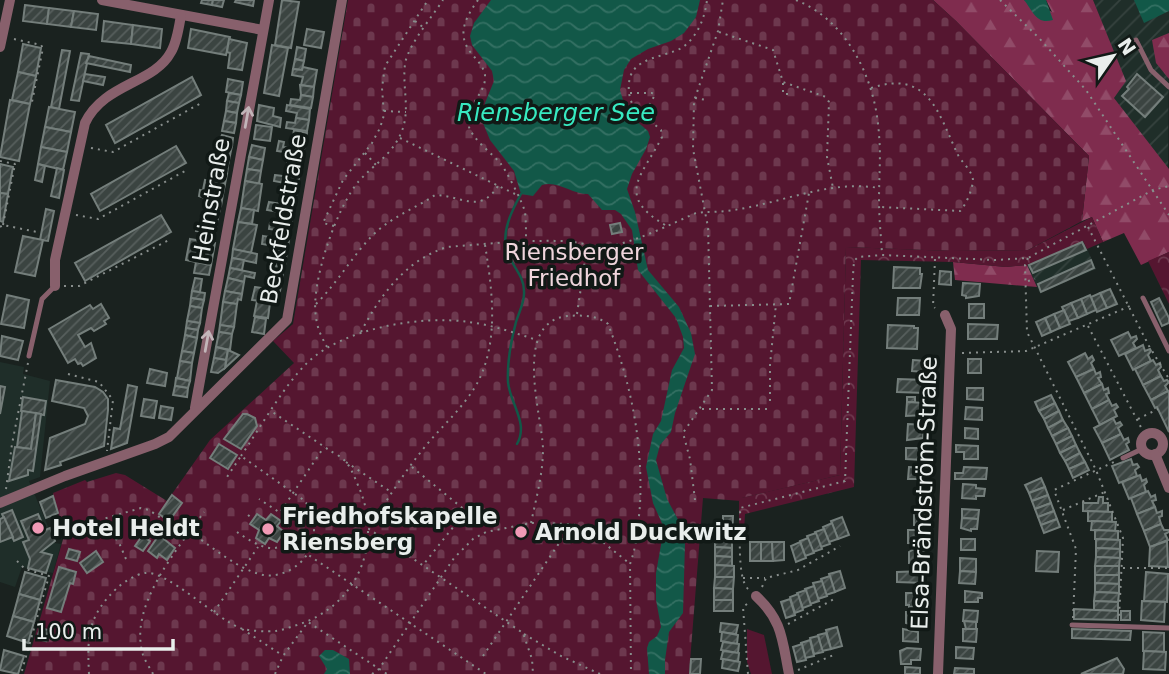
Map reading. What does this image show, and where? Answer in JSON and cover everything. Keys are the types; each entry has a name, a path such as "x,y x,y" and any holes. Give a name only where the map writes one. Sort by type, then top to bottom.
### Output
{"street":[{"path":"1,42 10,0"},
{"path":"102,0 263,30"},
{"name":"Heinstraße","path":"195,408 269,0"},
{"name":"Beckfeldstraße","path":"3,501 169,437 195,408 287,320 342,0"},
{"path":"55,286 55,260 85,123 91,110 100,101 162,65 172,51 181,15"},
{"name":"Elsa-Brändström-Straße","path":"938,674 951,329 945,315"},
{"path":"1153,433 1161,439 1161,450 1155,454 1146,454 1141,441 1145,435 1153,433"},
{"path":"1155,454 1169,488"},
{"path":"757,596 772,611 780,628 789,674"}],"lane":[{"path":"1136,40 1151,70 1169,88"},
{"path":"29,356 42,299 55,286"},
{"path":"1143,298 1169,351"},
{"path":"1123,458 1142,449"},
{"path":"1072,625 1169,628"}],"path":[{"path":"336,227 323,223 343,180 380,128 384,111 382,88 385,66 428,0"},
{"path":"327,347 318,326 315,305 322,268 336,227 354,188 393,150 399,138 407,112 405,63 409,52 443,0"},
{"path":"478,0 464,23 463,36 465,45 484,70 485,80 468,117 470,128 512,181 525,209 526,241"},
{"path":"666,226 646,214 639,204 637,180 662,137 661,130 635,108 629,93 629,78 634,70 652,58 682,47 691,39 702,22 708,0"},
{"path":"695,500 683,433 712,390 708,227 693,149 695,98 718,32 723,0"},
{"path":"796,0 818,11 843,36 858,59 870,88 880,136 879,207 882,255"},
{"path":"1000,0 1086,90 1169,215"},
{"path":"414,21 425,29"},
{"path":"718,32 773,50 783,82 783,94 788,94"},
{"path":"1,42 41,45 43,48 32,102"},
{"path":"870,88 899,81 921,91 939,112 973,181 960,211 879,207"},
{"path":"783,82 826,97 829,102 827,157 834,189"},
{"path":"629,93 655,95 643,116"},
{"path":"695,98 707,100"},
{"path":"80,146 113,152 203,102"},
{"path":"384,111 407,112"},
{"path":"399,138 518,197"},
{"path":"364,153 377,166"},
{"path":"0,161 15,164 19,162"},
{"path":"15,164 1,226 37,232"},
{"path":"65,213 98,219 185,171"},
{"path":"361,332 396,279 421,258 447,247 526,241 566,241 587,246 608,246 633,239 696,213 741,210 808,193 862,185 879,188"},
{"path":"315,305 334,286 370,237 388,221 435,195 477,202 486,199 498,186"},
{"path":"757,596 743,584 740,508 845,481 854,261 858,257 882,255 1012,260 1028,258 1153,190 1169,186"},
{"path":"709,306 789,304 808,193"},
{"path":"1087,226 1169,379"},
{"path":"55,286 79,286 171,240"},
{"path":"369,529 411,466 435,434 470,396 481,376 493,326 485,244"},
{"path":"577,315 587,246"},
{"path":"934,258 933,306 945,315"},
{"path":"1028,258 1025,265 1027,332 1096,470 1123,538 1119,626"},
{"path":"1027,282 1035,279"},
{"path":"770,401 770,365 776,303"},
{"path":"950,353 1026,351 1130,306"},
{"path":"531,523 543,452 533,364 537,340 545,328 557,318 577,315 600,319 608,324 631,394 636,420 640,492 635,550 630,564 631,674"},
{"path":"227,477 299,372 327,347 361,332 431,319 468,321 537,340"},
{"path":"1088,325 1145,435"},
{"path":"3,501 29,356"},
{"path":"68,374 99,382 113,400 105,462"},
{"path":"701,409 769,409"},
{"path":"1137,420 1158,409"},
{"path":"271,411 392,492"},
{"path":"280,512 324,447"},
{"path":"190,532 260,575 276,575 298,565 308,555 314,542 314,523 312,512 305,501 295,491 242,456"},
{"path":"1072,625 1076,549 1054,490 1123,458"},
{"path":"241,629 277,631 308,622 329,612 352,585 365,555 369,529 366,504 345,461"},
{"path":"411,466 466,511 423,566"},
{"path":"1062,510 1105,492"},
{"path":"237,532 258,546 272,548 284,544 290,530 289,523 280,512 259,499"},
{"path":"125,559 120,545 103,519 141,508 149,510 187,536"},
{"path":"153,674 143,656 139,632 145,606 161,575 204,512"},
{"path":"248,516 253,519"},
{"path":"372,674 379,669 454,558 473,539 486,532 531,523 572,524 585,528 630,564"},
{"path":"483,656 572,524"},
{"path":"369,529 523,633 561,656 600,674"},
{"path":"286,540 486,674"},
{"path":"214,613 258,546"},
{"path":"742,578 766,578 798,570 840,546"},
{"path":"17,561 25,569 49,576 21,674"},
{"path":"1122,568 1169,568"},
{"path":"89,674 88,644 92,620 104,601 124,583 144,573 161,575 214,613 283,656"},
{"path":"748,674 743,607 757,596 766,578"},
{"path":"780,628 805,617 836,598"},
{"path":"275,674 283,656 308,622"},
{"path":"308,622 387,674"},
{"path":"523,633 532,659 533,674"},
{"path":"789,674 835,654"}],"shaded area":[{"path":"1093,0 1169,0 1168,170 1114,98 1125,81"},
{"path":"1083,240 1096,269 1040,293 1027,265"},
{"path":"0,362 24,367 23,374 50,381 40,477 29,481 55,543 61,544 53,573 22,567 15,587 0,582"}],"green space":[{"name":"Riensberger Friedhof","path":"348,0 933,0 1089,156 1082,221 1028,250 951,251 846,247 840,475 742,498 741,501 703,498 689,674 24,674 64,536 53,493 85,480 87,482 116,473 125,475 167,501 210,440 294,363 273,341 293,324"},
{"path":"933,0 1024,0 1052,12 1046,0 1093,0 1126,81 1114,98 1169,169 1169,252 1141,265 1124,233 1103,242 1092,217 1082,221 1089,156"},
{"path":"1169,33 1169,79 1156,63 1152,40"},
{"path":"1092,217 1103,242 1087,249 1083,241 1027,265 1006,267 953,262 861,260 854,487 745,514 744,531 739,531 741,498 840,475 846,247 951,251 1028,250"},
{"path":"1169,252 1169,304 1148,261"},
{"path":"953,262 1006,267 1027,265 1037,287 955,280"},
{"path":"747,629 764,635 772,674 751,674 747,662"}],"water":[{"name":"Riensberger See","path":"491,0 700,0 696,17 684,33 631,59 624,70 620,90 627,113 648,131 650,137 627,189 648,270 679,307 691,333 695,354 671,432 660,445 656,460 667,499 682,527 685,544 683,613 669,632 665,674 649,674 647,648 661,627 656,600 656,573 664,528 653,503 646,467 653,434 661,421 672,370 684,348 683,337 676,318 638,270 632,230 621,214 615,210 602,210 588,194 553,184 542,185 533,196 521,194 514,171 490,140 483,123 485,103 494,81 492,71 472,45 470,36 474,23"},
{"path":"1024,0 1046,0 1053,20 1039,19"},
{"path":"1134,0 1169,0 1169,11 1144,23"},
{"path":"325,650 333,650 349,659 350,674 324,674 327,669 319,656"}],"building":[{"path":"202,0 213,0 212,5 201,3"},
{"path":"213,0 224,0 222,7 212,5"},
{"path":"254,0 253,6 235,2"},
{"path":"282,0 299,2 291,48 275,45"},
{"path":"25,5 49,8 47,24 23,21"},
{"path":"49,8 74,11 71,27 47,24"},
{"path":"74,11 98,14 96,30 71,27"},
{"path":"104,21 133,25 131,44 102,41"},
{"path":"133,25 162,29 160,48 131,44"},
{"path":"191,29 230,37 226,55 188,48"},
{"path":"307,29 324,32 321,48 304,45"},
{"path":"229,39 247,43 242,70 228,68"},
{"path":"23,44 41,48 36,76 18,72"},
{"path":"272,45 288,48 279,96 264,93"},
{"path":"297,47 306,49 304,61 295,59"},
{"path":"62,50 70,51 59,109 51,107"},
{"path":"81,53 89,54 79,101 71,100"},
{"path":"89,56 131,65 130,72 86,63"},
{"path":"295,59 304,61 302,70 293,69"},
{"path":"303,67 317,70 314,87 301,85 303,77 292,75 293,69 302,70"},
{"path":"18,72 36,76 30,104 12,100"},
{"path":"85,74 105,77 103,85 83,81"},
{"path":"1137,74 1163,97 1145,117 1122,96"},
{"path":"192,77 201,95 115,143 106,125"},
{"path":"228,79 243,82 241,95 226,92"},
{"path":"300,85 314,87 313,97 301,95"},
{"path":"229,93 241,95 239,103 227,101"},
{"path":"301,95 313,97 311,108 290,105 291,99 300,100"},
{"path":"10,100 30,104 19,161 0,157"},
{"path":"227,101 239,103 237,113 226,111"},
{"path":"259,105 274,108 273,116 281,118 280,127 257,121"},
{"path":"287,105 310,109 309,120 296,118 297,113 286,111"},
{"path":"49,107 75,112 71,132 45,127"},
{"path":"226,111 237,113 236,123 224,121"},
{"path":"296,118 309,120 307,131 286,128 287,122 295,123"},
{"path":"224,121 236,123 234,133 222,131"},
{"path":"256,125 272,127 270,141 254,139"},
{"path":"45,127 71,132 67,152 41,147"},
{"path":"294,130 307,133 305,144 292,142"},
{"path":"222,135 233,138 232,146 218,144"},
{"path":"279,141 284,142 283,147 291,148 292,142 305,144 303,155 277,151"},
{"path":"218,144 232,146 230,155 218,153"},
{"path":"252,145 265,148 263,160 249,157"},
{"path":"176,146 186,163 100,211 91,194"},
{"path":"41,147 67,152 63,170 38,164"},
{"path":"289,152 303,155 301,166 287,164"},
{"path":"218,153 230,155 228,165 215,163"},
{"path":"249,157 263,160 261,171 247,169"},
{"path":"215,163 228,165 227,174 215,172"},
{"path":"0,164 13,167 8,194 0,193"},
{"path":"38,164 45,166 42,182 35,180"},
{"path":"287,164 301,166 299,177 285,175"},
{"path":"57,168 64,170 59,198 51,196"},
{"path":"247,169 261,171 259,184 245,181"},
{"path":"215,172 227,174 225,184 214,182"},
{"path":"275,175 299,178 297,191 284,190 285,183 274,181"},
{"path":"205,180 225,184 223,194 203,190"},
{"path":"245,181 262,184 258,211 241,208"},
{"path":"200,190 223,194 221,206 204,203 205,198 199,196"},
{"path":"284,190 297,191 294,206 282,204"},
{"path":"0,193 8,194 3,222 0,221"},
{"path":"269,202 282,204 280,212 267,210"},
{"path":"208,206 220,208 218,218 206,216"},
{"path":"241,208 254,210 252,224 238,222"},
{"path":"46,209 54,211 48,241 40,240"},
{"path":"280,212 293,214 291,226 278,224"},
{"path":"161,215 171,232 85,281 75,263"},
{"path":"206,216 218,218 216,228 204,226"},
{"path":"238,222 257,225 251,253 233,249"},
{"path":"270,223 291,226 289,239 276,237 277,230 269,229"},
{"path":"620,223 622,232 612,234 610,225"},
{"path":"197,225 216,228 214,239 200,237 201,232 196,231"},
{"path":"23,236 43,240 35,276 15,272"},
{"path":"263,236 289,240 287,252 262,244"},
{"path":"190,239 215,243 211,265 186,260"},
{"path":"1082,242 1086,250 1033,273 1029,265"},
{"path":"233,249 257,254 256,263 232,258"},
{"path":"274,250 287,252 285,265 272,263"},
{"path":"232,258 244,260 242,270 230,268"},
{"path":"1091,260 1094,268 1041,292 1038,284"},
{"path":"196,262 211,265 209,275 194,273"},
{"path":"271,265 284,267 282,279 269,277"},
{"path":"894,267 920,268 920,288 893,288"},
{"path":"230,268 255,273 254,278 245,276 244,282 228,278"},
{"path":"940,271 951,272 951,285 939,284"},
{"path":"269,277 282,279 280,291 267,289"},
{"path":"195,278 202,279 200,292 192,291"},
{"path":"228,278 244,282 242,294 225,291"},
{"path":"963,283 980,284 979,296 966,298 962,295"},
{"path":"255,287 269,289 266,302 252,300"},
{"path":"1110,289 1117,304 1107,308 1100,293"},
{"path":"192,291 205,293 204,300 191,298"},
{"path":"225,291 242,294 241,300 238,299 237,304 223,302"},
{"path":"1100,293 1107,308 1097,312 1091,297"},
{"path":"7,295 29,300 24,328 1,324"},
{"path":"1090,295 1096,310 1087,314 1081,299"},
{"path":"191,298 204,300 202,308 190,306"},
{"path":"898,298 920,298 919,315 897,315"},
{"path":"1159,298 1169,318 1169,323 1162,326 1151,302"},
{"path":"1081,299 1087,314 1078,318 1071,303"},
{"path":"257,301 270,303 268,318 254,316"},
{"path":"223,302 237,304 234,327 220,325"},
{"path":"1071,303 1078,318 1069,321 1062,307"},
{"path":"101,304 109,318 104,321 106,324 94,331 91,328 78,335 85,347 91,343 96,358 83,366 75,359 68,363 49,329 90,305 93,309"},
{"path":"969,304 984,304 984,318 969,318"},
{"path":"190,306 202,308 200,323 187,321"},
{"path":"1064,310 1070,324 1060,328 1054,314"},
{"path":"1054,314 1060,328 1051,332 1045,318"},
{"path":"255,317 266,319 264,334 252,332"},
{"path":"1045,318 1051,332 1042,336 1036,322"},
{"path":"187,321 200,323 198,330 186,328"},
{"path":"968,324 998,325 997,339 968,339"},
{"path":"220,325 234,327 232,334 219,332"},
{"path":"888,325 918,328 917,349 887,348"},
{"path":"186,328 198,330 197,338 185,335"},
{"path":"219,332 232,334 230,350 216,347"},
{"path":"1128,332 1131,338 1136,336 1137,339 1133,343 1136,348 1119,356 1111,340"},
{"path":"185,335 197,338 194,353 182,351"},
{"path":"2,336 23,341 18,360 0,356"},
{"path":"1143,345 1145,351 1151,351 1148,355 1151,361 1133,370 1125,354"},
{"path":"216,347 228,350 226,360 214,358"},
{"path":"228,350 239,355 225,368"},
{"path":"182,351 194,353 192,363 180,361"},
{"path":"1085,353 1088,359 1092,356 1094,369 1076,377 1068,362"},
{"path":"214,358 226,360 225,368 218,373 211,372"},
{"path":"968,359 981,359 981,373 968,373"},
{"path":"913,360 926,361 925,372 912,371"},
{"path":"1153,360 1156,365 1160,363 1158,370 1161,376 1143,385 1135,369"},
{"path":"180,361 192,363 190,381 177,378"},
{"path":"150,369 167,373 165,386 147,383"},
{"path":"1094,369 1096,374 1100,372 1101,377 1098,378 1102,384 1084,393 1076,377"},
{"path":"1161,376 1164,381 1169,382 1165,386 1168,391 1151,400 1143,385"},
{"path":"176,378 190,381 188,388 175,386"},
{"path":"898,379 925,380 925,393 897,392"},
{"path":"56,380 95,387 103,392 108,399 104,446 45,470 50,438 85,424 88,416 84,408 52,401"},
{"path":"1102,384 1104,390 1108,388 1109,393 1106,394 1109,400 1092,409 1084,393"},
{"path":"128,385 137,387 127,443 111,449 114,428 120,429"},
{"path":"0,386 5,387 0,414"},
{"path":"175,386 188,388 187,397 173,395"},
{"path":"967,388 983,388 983,400 967,399"},
{"path":"1168,391 1169,393 1169,432 1151,400"},
{"path":"1051,395 1055,403 1039,411 1035,402"},
{"path":"23,397 46,401 44,415 21,411"},
{"path":"907,397 915,397 915,402 907,402"},
{"path":"144,399 157,401 154,418 141,416"},
{"path":"1109,400 1112,406 1116,404 1118,407 1114,410 1117,416 1100,425 1092,409"},
{"path":"907,402 925,403 924,415 906,416"},
{"path":"1055,403 1059,411 1044,419 1039,411"},
{"path":"161,406 173,408 171,420 159,418"},
{"path":"966,407 982,408 982,420 965,419"},
{"path":"22,411 36,413 31,449 17,447"},
{"path":"1059,411 1063,420 1048,428 1044,419"},
{"path":"36,413 41,414 33,471 28,470 28,475 9,481 15,447 31,449"},
{"path":"243,414 255,418 257,426 241,449 224,439"},
{"path":"1113,418 1116,424 1120,422 1122,425 1118,428 1121,434 1102,443 1094,428"},
{"path":"1063,420 1068,428 1052,436 1048,428"},
{"path":"908,424 924,425 923,438 907,440"},
{"path":"965,428 978,429 978,439 965,438"},
{"path":"1068,428 1072,436 1056,444 1052,436"},
{"path":"1121,434 1124,440 1128,438 1129,442 1126,444 1129,450 1110,460 1102,443"},
{"path":"1072,436 1076,445 1060,453 1056,444"},
{"path":"219,444 237,455 228,469 210,458"},
{"path":"956,445 978,446 978,459 964,459 964,452 956,452"},
{"path":"1076,445 1080,453 1065,461 1060,453"},
{"path":"906,448 923,448 922,460 906,459"},
{"path":"1080,453 1085,462 1069,469 1065,461"},
{"path":"1131,459 1133,465 1137,464 1139,467 1135,470 1137,476 1119,483 1112,466"},
{"path":"1085,462 1089,470 1073,478 1069,469"},
{"path":"909,467 922,468 921,479 908,479"},
{"path":"964,467 987,468 986,479 955,479 955,473 963,473"},
{"path":"1140,475 1142,481 1146,479 1146,492 1129,499 1122,482"},
{"path":"1041,478 1045,487 1029,493 1025,485"},
{"path":"963,484 985,489 984,496 976,496 976,499 962,498"},
{"path":"1045,487 1048,495 1032,501 1029,493"},
{"path":"1148,491 1151,497 1155,495 1156,500 1152,501 1155,507 1137,514 1131,498"},
{"path":"172,495 182,503 169,521 159,514"},
{"path":"1048,495 1051,503 1035,509 1032,501"},
{"path":"53,496 58,513 46,518 40,502"},
{"path":"1099,497 1103,497 1103,503 1108,503 1108,512 1083,511 1083,503 1098,503"},
{"path":"1051,503 1054,511 1038,517 1035,509"},
{"path":"1155,507 1157,513 1162,511 1162,516 1159,517 1161,524 1144,531 1137,514"},
{"path":"962,509 979,510 978,519 962,518"},
{"path":"12,510 23,537 14,541 2,514"},
{"path":"914,510 927,511 925,525 914,525"},
{"path":"1054,511 1057,519 1041,525 1038,517"},
{"path":"1088,511 1112,512 1112,522 1088,521"},
{"path":"38,514 45,530 50,528 55,541 41,552 52,555 46,573 28,568 30,559 23,542 29,540 21,521"},
{"name":"Friedhofskapelle Riensberg","path":"257,514 266,520 271,514 281,521 277,526 284,532 277,542 269,538 265,544 256,538 259,530 250,524"},
{"path":"723,516 733,516 732,538 715,538 716,527 723,527"},
{"path":"4,517 13,537 0,542 0,519"},
{"path":"842,517 849,535 838,539 831,521"},
{"path":"962,518 978,519 977,529 971,531 961,528"},
{"path":"1057,519 1060,527 1044,533 1041,525"},
{"path":"1092,521 1116,522 1115,531 1091,530"},
{"path":"832,523 838,539 829,542 823,527"},
{"path":"1161,524 1164,530 1169,530 1165,534 1168,540 1150,547 1144,531"},
{"path":"824,529 830,544 821,547 815,532"},
{"path":"908,530 926,530 926,544 908,543"},
{"path":"1095,530 1118,531 1118,540 1095,539"},
{"path":"816,533 822,549 813,552 807,536"},
{"path":"159,535 175,548 167,560 159,554 157,558 148,551"},
{"path":"142,536 150,541 143,551 135,546"},
{"path":"715,538 732,538 732,548 715,547"},
{"path":"808,538 814,553 805,556 800,541"},
{"path":"961,539 975,539 975,550 961,550"},
{"path":"1096,539 1120,540 1120,549 1096,548"},
{"path":"1167,541 1168,567 1149,566 1150,547"},
{"path":"750,542 761,542 761,561 750,561"},
{"path":"761,542 772,542 773,561 761,561"},
{"path":"772,542 784,542 784,560 773,561"},
{"path":"800,542 806,558 796,562 791,546"},
{"path":"715,547 732,548 732,557 715,556"},
{"path":"1096,548 1120,549 1120,558 1096,557"},
{"path":"69,549 80,552 77,561 66,558"},
{"path":"914,549 926,552 925,564 909,563 909,552"},
{"path":"96,551 103,562 87,573 80,563"},
{"path":"1037,551 1059,552 1058,572 1036,571"},
{"path":"715,556 732,557 732,566 715,565"},
{"path":"1096,557 1120,558 1119,566 1095,566"},
{"path":"960,558 976,559 976,572 960,571"},
{"path":"715,565 734,566 734,577 715,577"},
{"path":"1095,566 1119,566 1119,575 1095,575"},
{"path":"59,567 76,572 61,612 47,608"},
{"path":"840,571 845,588 835,592 829,574"},
{"path":"924,571 924,583 897,582 897,572"},
{"path":"960,571 976,572 975,584 959,583"},
{"path":"25,572 46,578 40,600 19,594"},
{"path":"1146,572 1168,574 1167,602 1144,601"},
{"path":"1095,575 1119,575 1119,584 1095,583"},
{"path":"830,576 835,592 826,595 821,579"},
{"path":"715,577 734,577 733,589 714,588"},
{"path":"822,581 827,596 818,599 813,583"},
{"path":"1095,583 1119,584 1119,593 1095,592"},
{"path":"814,586 819,601 810,604 805,589"},
{"path":"714,588 733,589 733,600 714,600"},
{"path":"806,590 811,605 803,608 797,593"},
{"path":"965,591 982,593 982,598 978,598 978,602 965,602"},
{"path":"1095,592 1119,593 1118,602 1094,601"},
{"path":"906,593 919,593 919,606 906,605"},
{"path":"19,594 40,600 34,622 13,616"},
{"path":"798,594 803,610 795,613 790,597"},
{"path":"790,599 795,615 786,618 781,602"},
{"path":"714,600 733,600 733,611 714,611"},
{"path":"1094,601 1118,602 1118,611 1094,610"},
{"path":"1142,601 1165,602 1164,622 1141,620"},
{"path":"1074,609 1118,611 1118,620 1074,619"},
{"path":"964,610 978,611 977,622 963,621"},
{"path":"1121,611 1130,611 1130,620 1121,620"},
{"path":"906,612 919,613 919,624 916,626 906,623"},
{"path":"13,616 34,622 28,643 7,636"},
{"path":"964,621 976,622 976,629 966,629"},
{"path":"721,623 738,625 736,634 720,632"},
{"path":"837,627 842,646 831,649 826,630"},
{"path":"40,628 48,630 46,641 37,639"},
{"path":"903,629 918,632 918,642 903,641"},
{"path":"963,629 977,629 976,642 963,641"},
{"path":"1072,629 1131,631 1130,640 1072,638"},
{"path":"722,632 738,635 737,644 721,641"},
{"path":"1143,632 1164,633 1164,652 1143,651"},
{"path":"826,633 831,649 822,651 818,635"},
{"path":"818,636 823,652 814,654 810,638"},
{"path":"810,640 814,656 805,658 801,643"},
{"path":"723,642 739,644 738,653 721,650"},
{"path":"802,644 806,660 797,662 793,647"},
{"path":"956,647 974,648 973,659 956,658"},
{"path":"907,648 921,649 920,660 901,664 900,651"},
{"path":"4,650 24,656 18,674 0,670"},
{"path":"723,651 739,653 738,662 721,659"},
{"path":"1144,651 1166,652 1165,670 1143,669"},
{"path":"1117,658 1124,669 1123,674 1081,674"},
{"path":"691,659 701,659 700,674 690,674"},
{"path":"723,659 740,662 738,671 722,668"},
{"path":"905,667 920,668 920,674 905,674"},
{"path":"955,668 974,669 974,674 954,674"}],"waterway":[{"path":"517,444 521,429 509,390 508,367 512,337 524,291 522,280 507,251 505,236 511,214 521,194"}],"place":[{"name":"Hotel Heldt","path":"38,528"},
{"name":"Friedhofskapelle Riensberg","path":"268,529"},
{"name":"Arnold Duckwitz","path":"521,532"}]}
